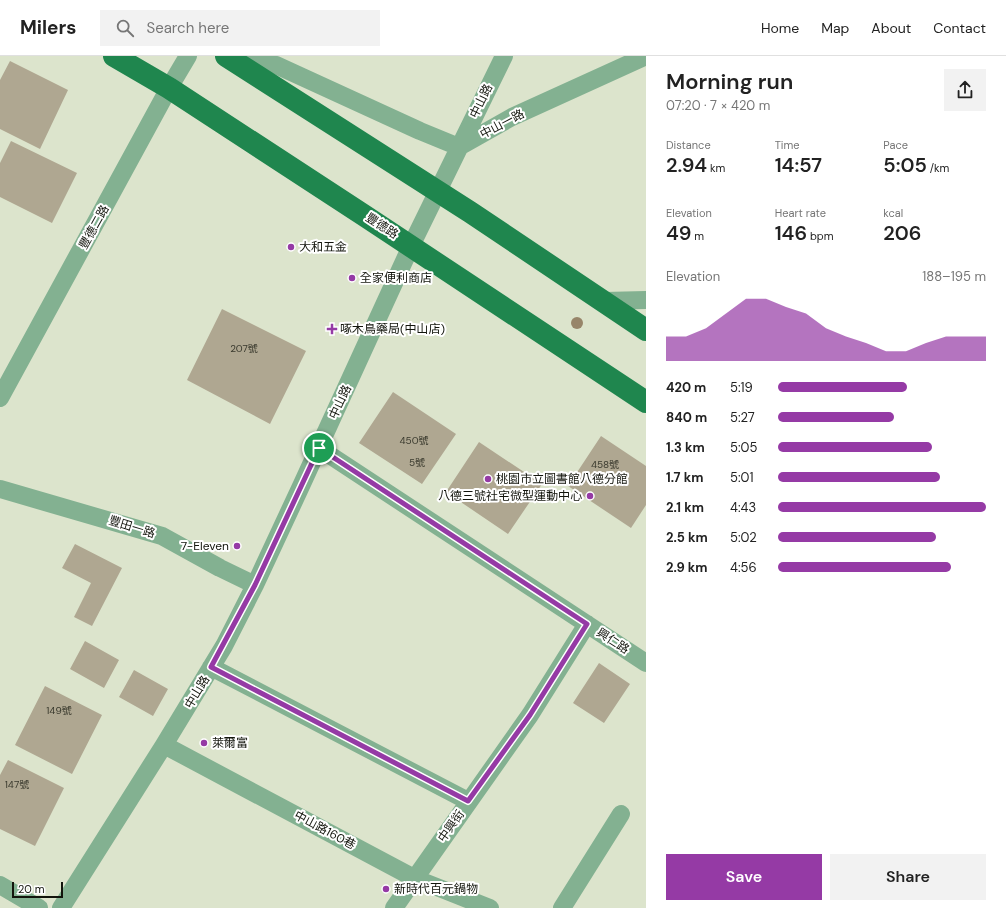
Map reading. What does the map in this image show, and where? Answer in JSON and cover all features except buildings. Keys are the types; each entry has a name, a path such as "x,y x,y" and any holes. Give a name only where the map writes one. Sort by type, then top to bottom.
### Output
{"main road":[{"name":"豐德路","path":"114,56 169,88 646,402"},
{"path":"226,56 437,191 646,330"}],"street":[{"name":"豐德二路","path":"0,398 169,88 188,56"},
{"path":"241,56 276,65 420,131 459,147 411,246"},
{"name":"中山路","path":"459,147 504,56"},
{"name":"中山一路","path":"459,147 512,117 646,56"},
{"name":"中山路","path":"61,908 164,745 211,667 255,585 411,246"},
{"path":"604,302 646,300"},
{"name":"興仁路","path":"319,448 646,663"},
{"name":"豐田一路","path":"0,489 162,536 220,568 255,585"},
{"name":"中興街","path":"394,908 530,715 587,624"},
{"path":"211,667 468,801"},
{"name":"中山路160巷","path":"164,745 414,878 490,908"},
{"path":"562,908 621,814"},
{"path":"0,885 38,908"}],"place":[{"name":"大和五金","path":"291,247"},
{"name":"全家便利商店","path":"352,278"},
{"name":"啄木鳥藥局(中山店)","path":"332,329"},
{"name":"桃園市立圖書館八德分館","path":"488,479"},
{"name":"八德三號社宅微型運動中心","path":"590,496"},
{"name":"7-Eleven","path":"237,546"},
{"name":"萊爾富","path":"204,743"},
{"name":"新時代百元鍋物","path":"386,889"}],"route":[{"path":"319,448 587,624 530,715 468,801 211,667 224,646 255,585 319,448"}]}
